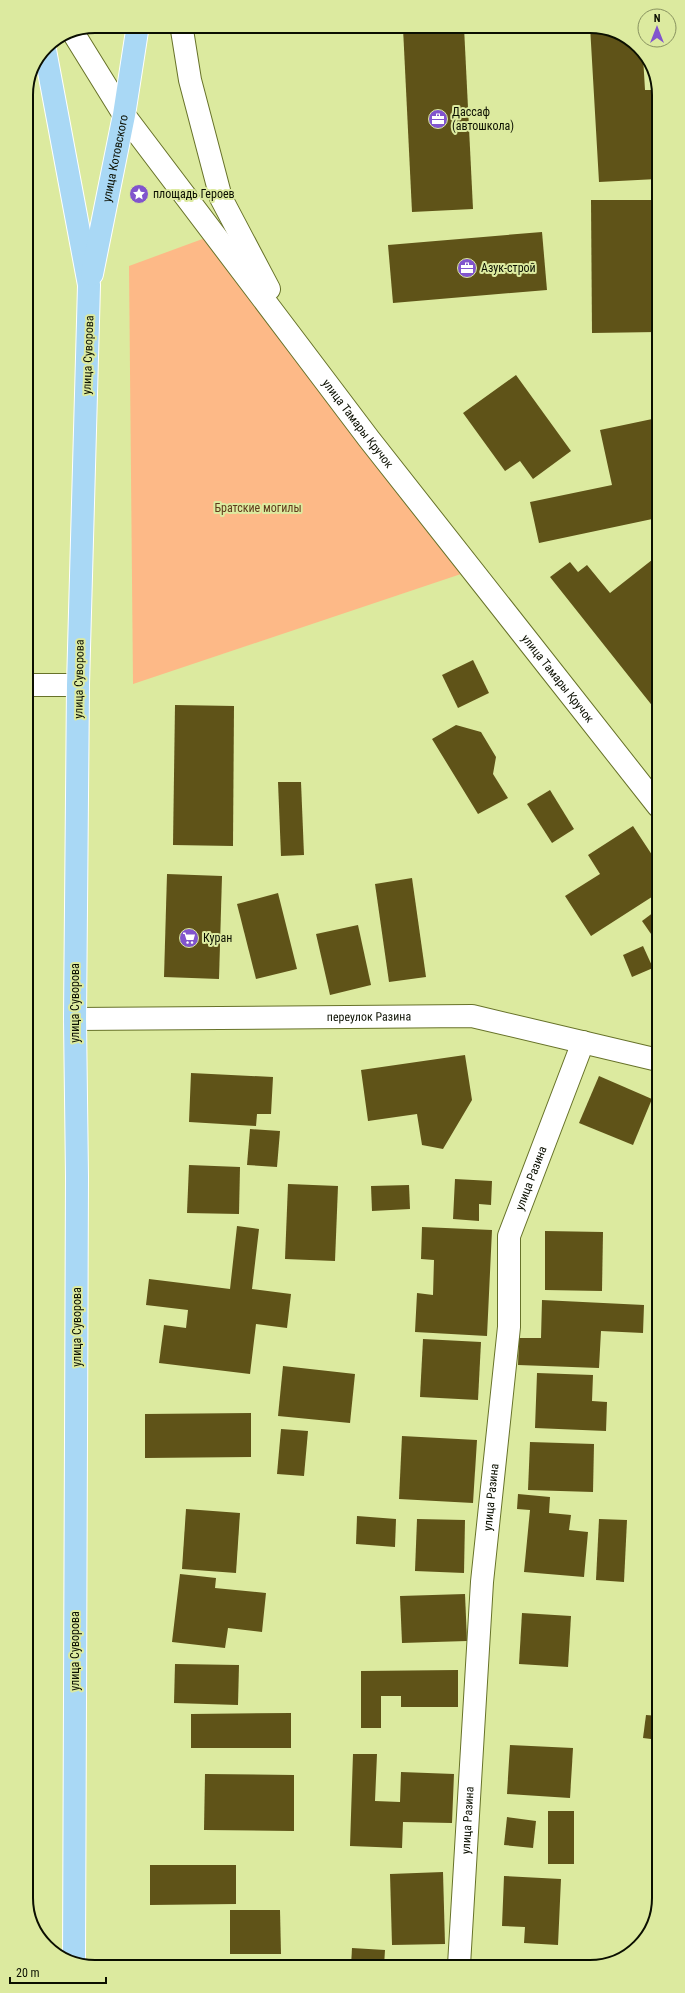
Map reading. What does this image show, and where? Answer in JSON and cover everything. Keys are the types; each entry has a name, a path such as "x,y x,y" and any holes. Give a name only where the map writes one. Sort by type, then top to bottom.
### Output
{"main road":[{"name":"улица Котовского","path":"89,285 124,116 137,33"},
{"name":"улица Суворова","path":"46,57 89,285 78,685 75,1019 77,1193 74,1956"}],"street":[{"path":"182,33 190,80 221,198 298,345"},
{"name":"улица Тамары Кручок","path":"75,37 124,116 369,439 652,798"},
{"path":"33,685 78,685"},
{"name":"переулок Разина","path":"75,1019 472,1016 652,1059"},
{"name":"улица Разина","path":"459,1960 482,1582 509,1327 509,1236 583,1042"}],"green space":[{"name":"Братские могилы","path":"216,234 461,574 133,684 129,266"}],"building":[{"name":"Дассаф (автошкола)","path":"403,33 464,33 473,209 412,212"},
{"path":"590,33 602,34 621,41 631,48 643,63 645,90 651,90 652,95 652,179 599,182"},
{"path":"591,200 652,200 652,332 592,333"},
{"name":"Азук-строй","path":"542,232 547,290 393,303 388,245"},
{"path":"516,375 571,451 533,479 520,461 505,471 463,413"},
{"path":"652,419 652,519 539,543 530,502 612,485 600,430"},
{"path":"652,560 652,705 550,577 570,562 578,572 587,565 610,593"},
{"path":"473,660 489,693 458,708 442,675"},
{"path":"175,705 234,706 233,846 173,845"},
{"path":"456,725 481,732 496,757 493,774 508,798 478,814 432,739"},
{"path":"278,782 301,782 304,855 281,856"},
{"path":"550,790 574,829 552,843 527,804"},
{"path":"633,826 652,855 652,897 591,936 565,896 600,874 588,855"},
{"path":"167,874 222,876 219,979 164,977"},
{"path":"412,878 426,977 389,982 375,884"},
{"path":"278,893 297,969 256,979 237,904"},
{"path":"652,914 652,935 642,921"},
{"path":"358,925 371,985 330,995 316,934"},
{"path":"643,946 652,968 632,977 623,955"},
{"path":"465,1055 472,1100 443,1149 422,1145 417,1114 368,1121 361,1070"},
{"path":"191,1073 273,1077 271,1114 257,1114 256,1126 189,1122"},
{"path":"599,1076 652,1099 633,1145 579,1123"},
{"path":"250,1129 280,1131 277,1167 247,1165"},
{"path":"189,1165 240,1167 239,1214 187,1213"},
{"path":"455,1179 492,1181 491,1205 479,1204 479,1221 453,1219"},
{"path":"288,1184 338,1186 335,1261 285,1259"},
{"path":"409,1185 410,1209 372,1211 371,1186"},
{"path":"237,1226 259,1229 252,1289 291,1294 287,1328 256,1324 250,1374 159,1363 164,1325 186,1328 188,1310 146,1305 149,1279 230,1289"},
{"path":"422,1227 492,1230 487,1336 415,1332 417,1293 433,1295 434,1260 421,1259"},
{"path":"545,1231 603,1232 602,1291 545,1290"},
{"path":"542,1300 644,1305 643,1333 601,1331 599,1368 518,1365 519,1338 541,1338"},
{"path":"423,1339 481,1342 478,1400 420,1397"},
{"path":"283,1366 355,1374 350,1423 278,1416"},
{"path":"537,1373 593,1375 592,1401 607,1402 606,1431 535,1428"},
{"path":"251,1413 251,1457 145,1458 145,1414"},
{"path":"281,1429 308,1431 304,1476 277,1474"},
{"path":"402,1436 477,1440 473,1503 399,1499"},
{"path":"530,1442 594,1444 593,1492 528,1490"},
{"path":"518,1494 550,1497 549,1513 571,1515 569,1530 588,1532 584,1577 524,1572 530,1510 517,1509"},
{"path":"186,1509 240,1513 236,1573 182,1569"},
{"path":"357,1516 396,1519 395,1547 356,1544"},
{"path":"417,1519 465,1520 464,1573 415,1571"},
{"path":"599,1519 627,1520 624,1582 596,1580"},
{"path":"180,1574 216,1578 215,1588 266,1593 262,1632 228,1628 225,1648 172,1642"},
{"path":"465,1594 467,1641 402,1643 400,1596"},
{"path":"522,1613 571,1616 568,1667 519,1664"},
{"path":"175,1664 239,1665 238,1705 174,1703"},
{"path":"458,1670 458,1707 401,1707 401,1696 381,1696 381,1728 361,1728 361,1671"},
{"path":"291,1713 291,1748 191,1748 191,1714"},
{"path":"646,1715 652,1715 652,1739 643,1738"},
{"path":"510,1745 573,1748 570,1798 507,1794"},
{"path":"353,1754 377,1754 375,1801 400,1802 401,1772 454,1774 452,1823 403,1822 402,1848 350,1846"},
{"path":"205,1774 294,1775 294,1831 204,1830"},
{"path":"548,1811 574,1811 574,1864 548,1864"},
{"path":"507,1817 536,1821 533,1848 504,1845"},
{"path":"150,1865 236,1865 236,1904 150,1905"},
{"path":"443,1872 445,1944 392,1945 390,1874"},
{"path":"504,1876 561,1879 558,1945 524,1943 525,1927 502,1926"},
{"path":"230,1910 280,1910 281,1954 230,1954"},
{"path":"352,1948 385,1950 384,1960 351,1960"}],"place":[{"name":"Дассаф (автошкола)","path":"438,119"},
{"name":"площадь Героев","path":"139,194"},
{"name":"Азук-строй","path":"467,268"},
{"name":"Куран","path":"189,938"}]}
